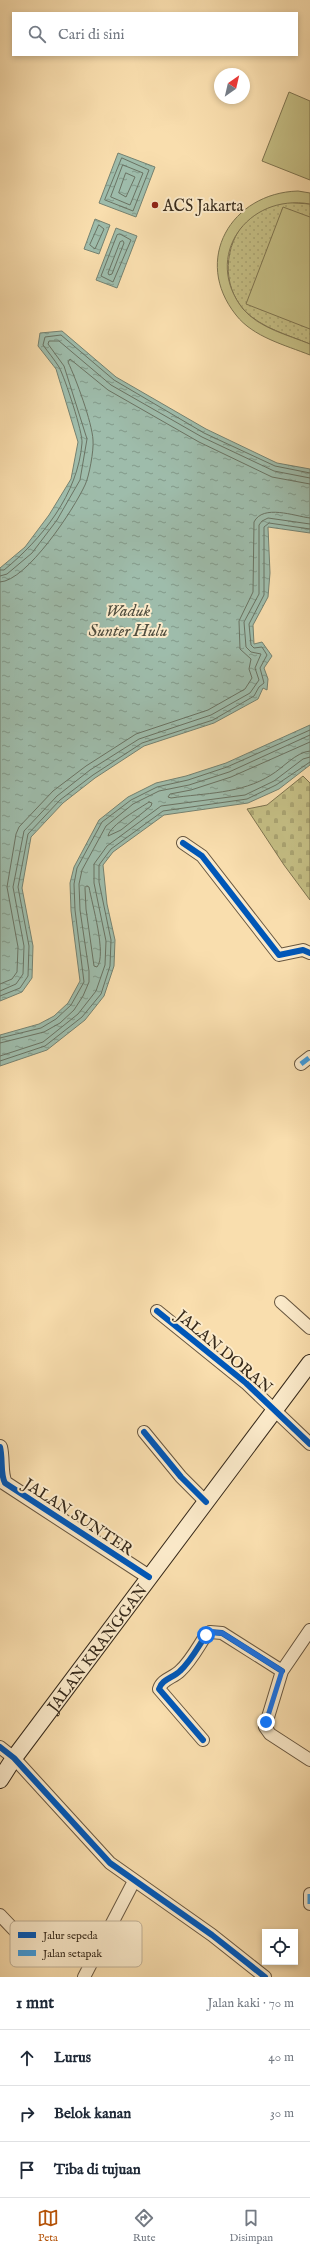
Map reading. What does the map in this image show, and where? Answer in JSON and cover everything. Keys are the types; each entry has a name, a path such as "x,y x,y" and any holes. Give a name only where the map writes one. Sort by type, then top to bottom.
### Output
{"main road":[{"name":"JALAN KRANGGAN","path":"0,1780 14,1758 310,1363"}],"street":[{"path":"183,843 202,856 279,955 303,950 310,953"},
{"path":"281,1302 310,1328"},
{"name":"JALAN DORAN","path":"157,1312 246,1382 310,1444"},
{"path":"144,1432 181,1477 206,1502"},
{"name":"JALAN SUNTER","path":"0,1447 2,1455 0,1476 5,1483 150,1577"},
{"path":"310,1630 282,1671 265,1729 310,1760"},
{"path":"202,1740 159,1689 164,1681 178,1673 187,1664 206,1635 210,1632 225,1635 282,1671"},
{"path":"0,1747 14,1758 110,1863 233,1950 265,1977"},
{"path":"113,1921 134,1881"},
{"path":"310,1894 310,1904"},
{"path":"0,1916 10,1926"},
{"path":"84,1977 89,1967"}],"green space":[{"path":"289,92 310,101 310,180 262,161"},
{"path":"298,191 310,193 310,204 287,203 267,208 250,219 238,233 230,250 227,269 232,289 243,309 250,316 265,326 310,344 310,355 270,340 243,323 236,315 223,294 218,273 219,252 225,233 237,217 254,203 274,195"},
{"path":"284,202 310,204 310,344 267,327 252,317 237,301 229,278 228,266 233,242 246,221 254,214 268,207"},
{"path":"283,207 310,217 310,329 246,304"},
{"path":"303,776 310,783 310,900 284,865 247,809 267,805"}],"water":[{"path":"118,153 155,167 136,217 99,203"},
{"path":"95,219 110,225 99,254 84,249"},
{"path":"116,228 137,236 117,288 96,280"},
{"name":"Waduk Sunter Hulu","path":"62,331 116,377 206,429 277,463 310,469 310,533 268,527 270,573 268,597 253,625 254,644 262,642 272,656 264,668 268,679 267,690 263,688 258,699 214,723 144,746 95,778 63,803 31,837 22,888 33,946 32,978 22,992 0,1001 0,568 25,547 49,515 71,479 78,442 56,369 38,346 40,333"},
{"path":"310,725 310,765 279,789 248,803 164,815 113,852 103,865 107,904 115,940 114,966 104,996 85,1020 47,1050 0,1066 0,1035 39,1024 54,1016 68,1003 80,981 71,911 70,883 74,867 99,820 128,797 156,783 186,776 226,763"}],"marked path":[{"path":"301,1064 310,1057"},
{"path":"310,1894 310,1904"}],"cycle path":[{"path":"183,843 202,856 279,955 303,950 310,953"},
{"path":"157,1311 246,1383 310,1444"},
{"path":"144,1432 181,1477 206,1502"},
{"path":"0,1447 3,1479 5,1483 149,1577"},
{"path":"203,1740 159,1689 165,1681 184,1667 206,1635 210,1632 222,1633 282,1671"},
{"path":"0,1747 14,1758 110,1863 212,1935 265,1977"}],"place":[{"name":"ACS Jakarta","path":"155,205"}],"route":[{"path":"206,1635 210,1632 216,1632 229,1636 282,1671 266,1722"}]}
